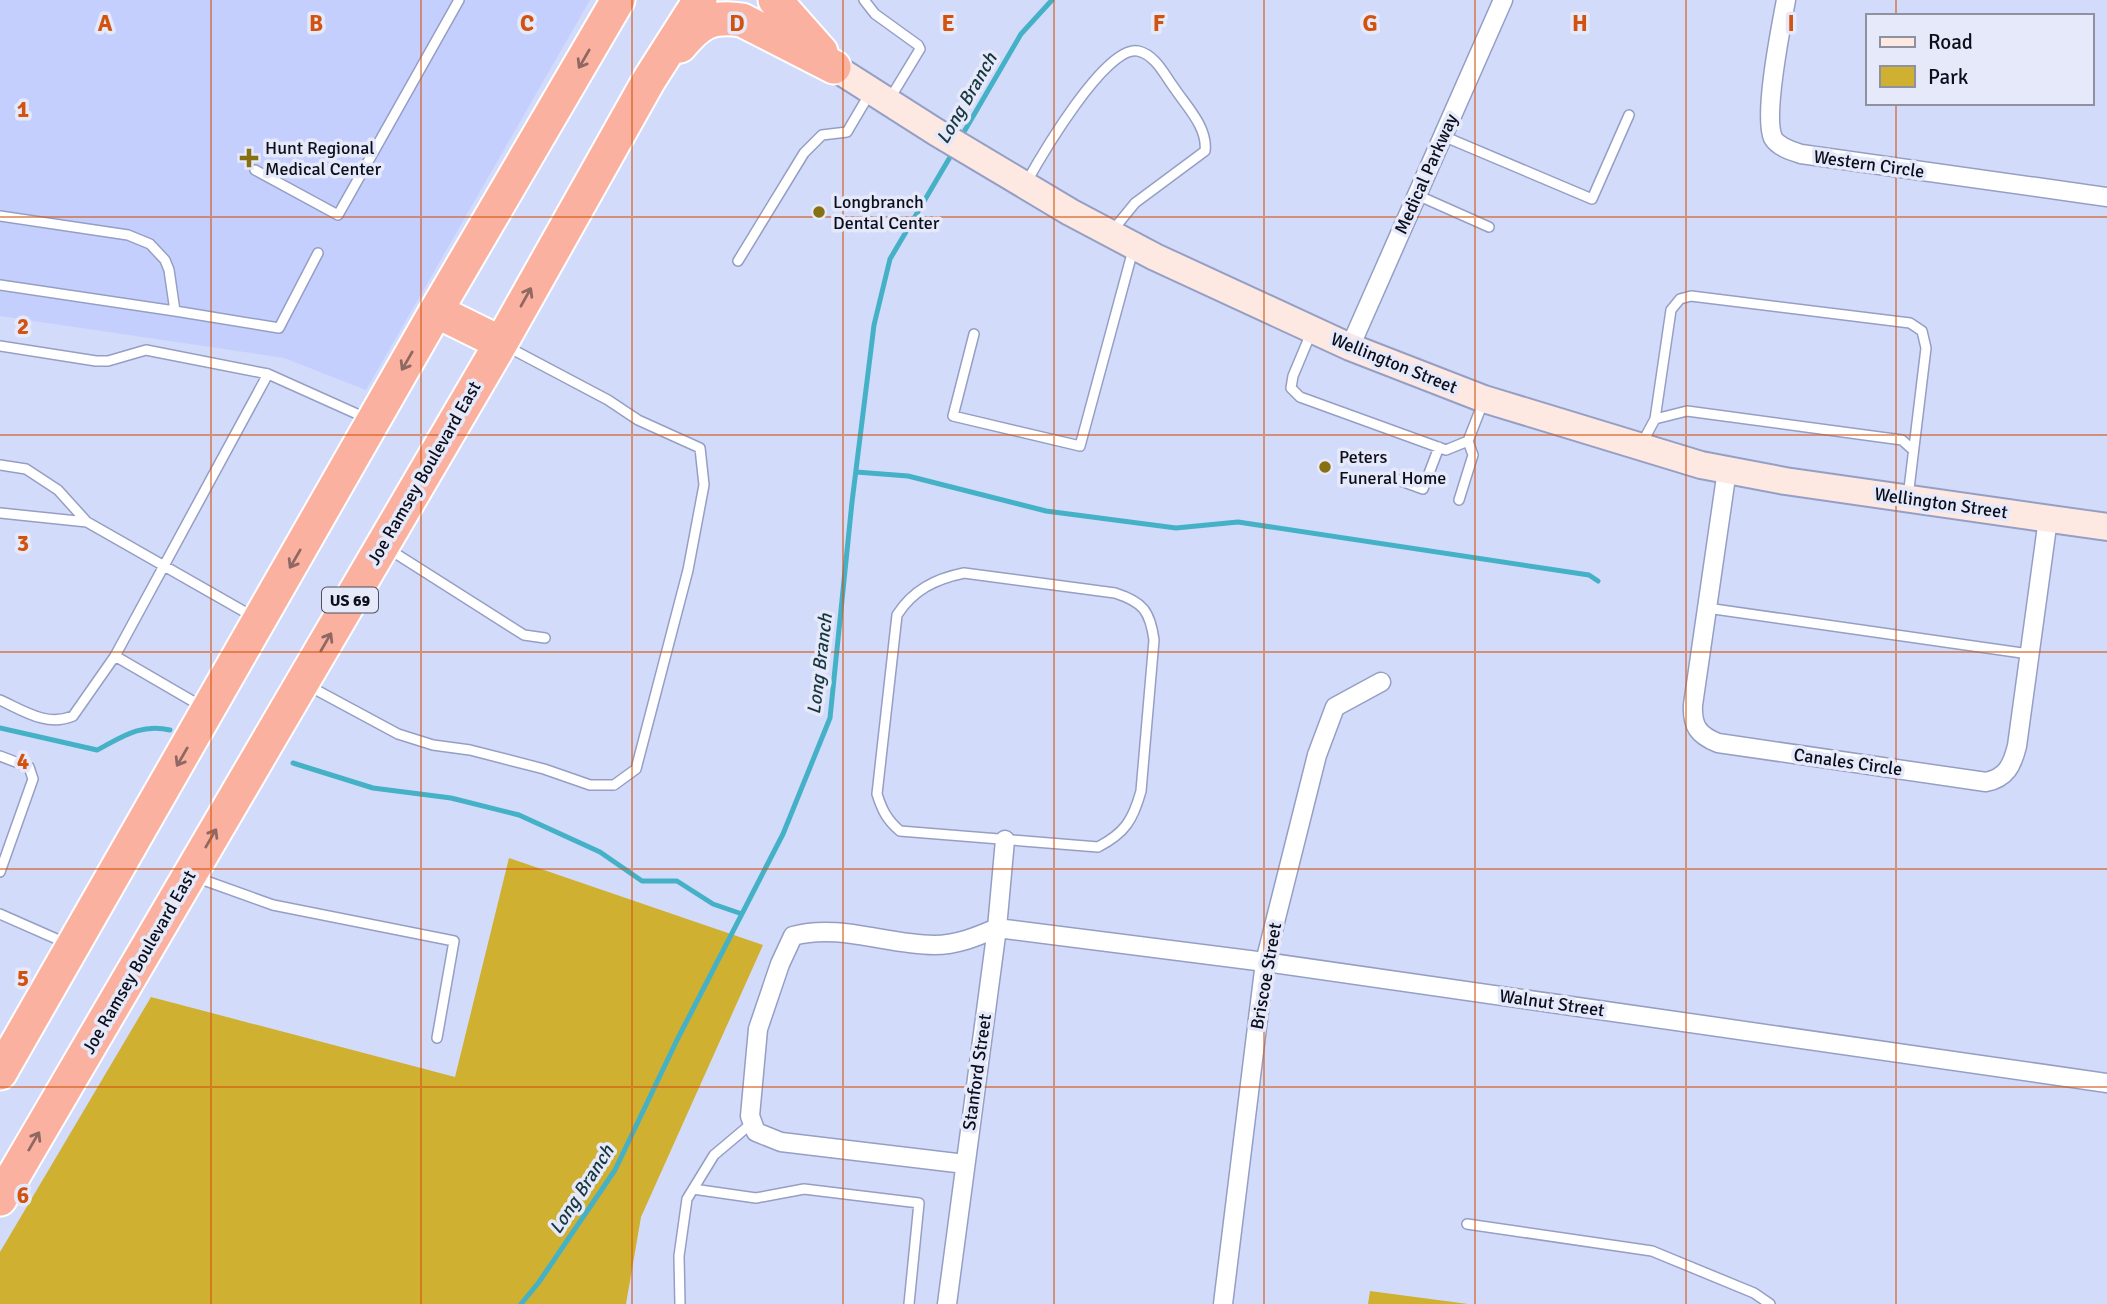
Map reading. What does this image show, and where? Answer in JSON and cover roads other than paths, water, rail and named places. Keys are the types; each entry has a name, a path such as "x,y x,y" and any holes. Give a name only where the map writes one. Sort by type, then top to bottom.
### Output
{"highway":[{"name":"Joe Ramsey Boulevard East","path":"0,1199 500,343 649,80 700,0"},
{"path":"775,0 834,67"},
{"path":"0,1073 615,2"},
{"path":"649,80 692,31 708,20 726,17 741,20 834,67"},
{"path":"436,311 500,343"}],"street":[{"name":"Wellington Street","path":"759,0 834,67 1025,185 1134,245 1350,347 1484,399 1701,465 1908,499 2107,527"},
{"name":"Medical Parkway","path":"1350,347 1503,0"},
{"name":"Western Circle","path":"1786,0 1772,82 1771,114 1773,138 1783,147 1801,154 2107,197"},
{"name":"Canales Circle","path":"1727,470 1692,719 1704,738 1718,743 1986,782 2005,775 2015,751 2048,519"},
{"name":"Briscoe Street","path":"1223,1304 1265,962 1317,755 1335,707 1381,682"},
{"name":"Stanford Street","path":"947,1304 997,928 1005,840"},
{"name":"Walnut Street","path":"997,928 1265,962 2107,1083"},
{"path":"965,1164 781,1142 756,1132 750,1116 758,1029 780,964 793,936 808,932 827,932 934,945 967,941 997,928"}],"lane":[{"path":"255,170 338,215 459,0"},
{"path":"738,261 804,153 822,135 847,132 920,49 875,14 864,0"},
{"path":"1025,185 1054,134 1099,76 1115,58 1129,51 1139,51 1156,62 1202,130 1205,151 1135,203 1111,233"},
{"path":"1443,136 1592,199 1629,115"},
{"path":"1417,195 1489,227"},
{"path":"0,216 128,235 150,244 170,270 175,311"},
{"path":"974,334 953,416 1080,446 1134,245"},
{"path":"0,285 279,328 318,253"},
{"path":"1640,447 1655,419 1671,310 1680,299 1691,296 1910,323 1922,331 1926,348 1908,499"},
{"path":"1313,330 1293,376 1291,388 1300,397 1446,450 1468,441"},
{"path":"302,682 398,734 433,745 470,750 544,769 590,785 614,785 636,769 688,570 704,485 700,448 638,420 608,400 500,343"},
{"path":"0,346 96,361 108,361 146,350 268,374 373,422"},
{"path":"0,700 44,720 63,720 73,716 115,656 268,374"},
{"path":"1459,500 1473,455 1468,441 1484,399"},
{"path":"1655,419 1687,411 1902,440 1913,450"},
{"path":"1394,478 1423,489 1439,447"},
{"path":"0,465 26,469 58,490 87,522 260,621"},
{"path":"0,513 87,522"},
{"path":"382,545 524,635 545,638"},
{"path":"964,573 1115,593 1135,599 1152,623 1154,640 1141,791 1125,829 1098,847 1005,840 900,831 888,820 881,808 877,794 897,615 905,602 931,583 964,573"},
{"path":"1707,607 2029,654"},
{"path":"115,656 209,710"},
{"path":"0,757 29,767 33,779 0,872"},
{"path":"190,875 284,908 454,941 438,1038"},
{"path":"0,914 73,946"},
{"path":"680,1304 679,1256 687,1199 714,1155 752,1123"},
{"path":"693,1189 756,1198 804,1189 919,1203 909,1304"},
{"path":"1467,1224 1652,1251 1754,1293 1770,1304"}],"waterway":[{"name":"Long Branch","path":"961,137 1021,34 1052,0"},
{"name":"Long Branch","path":"521,1304 539,1282 615,1170 677,1040 783,834 830,718 852,502 874,325 890,259 953,152"},
{"path":"856,472 908,476 1046,511 1176,528 1238,522 1589,575 1598,581"},
{"path":"0,728 97,750 141,730 170,730"},
{"path":"293,763 373,788 451,798 519,815 600,852 642,881 677,881 713,904 742,914"}],"place":[{"name":"Hunt Regional Medical Center","path":"249,158"},
{"name":"Longbranch Dental Center","path":"819,212"},
{"name":"Peters Funeral Home","path":"1325,467"}]}
